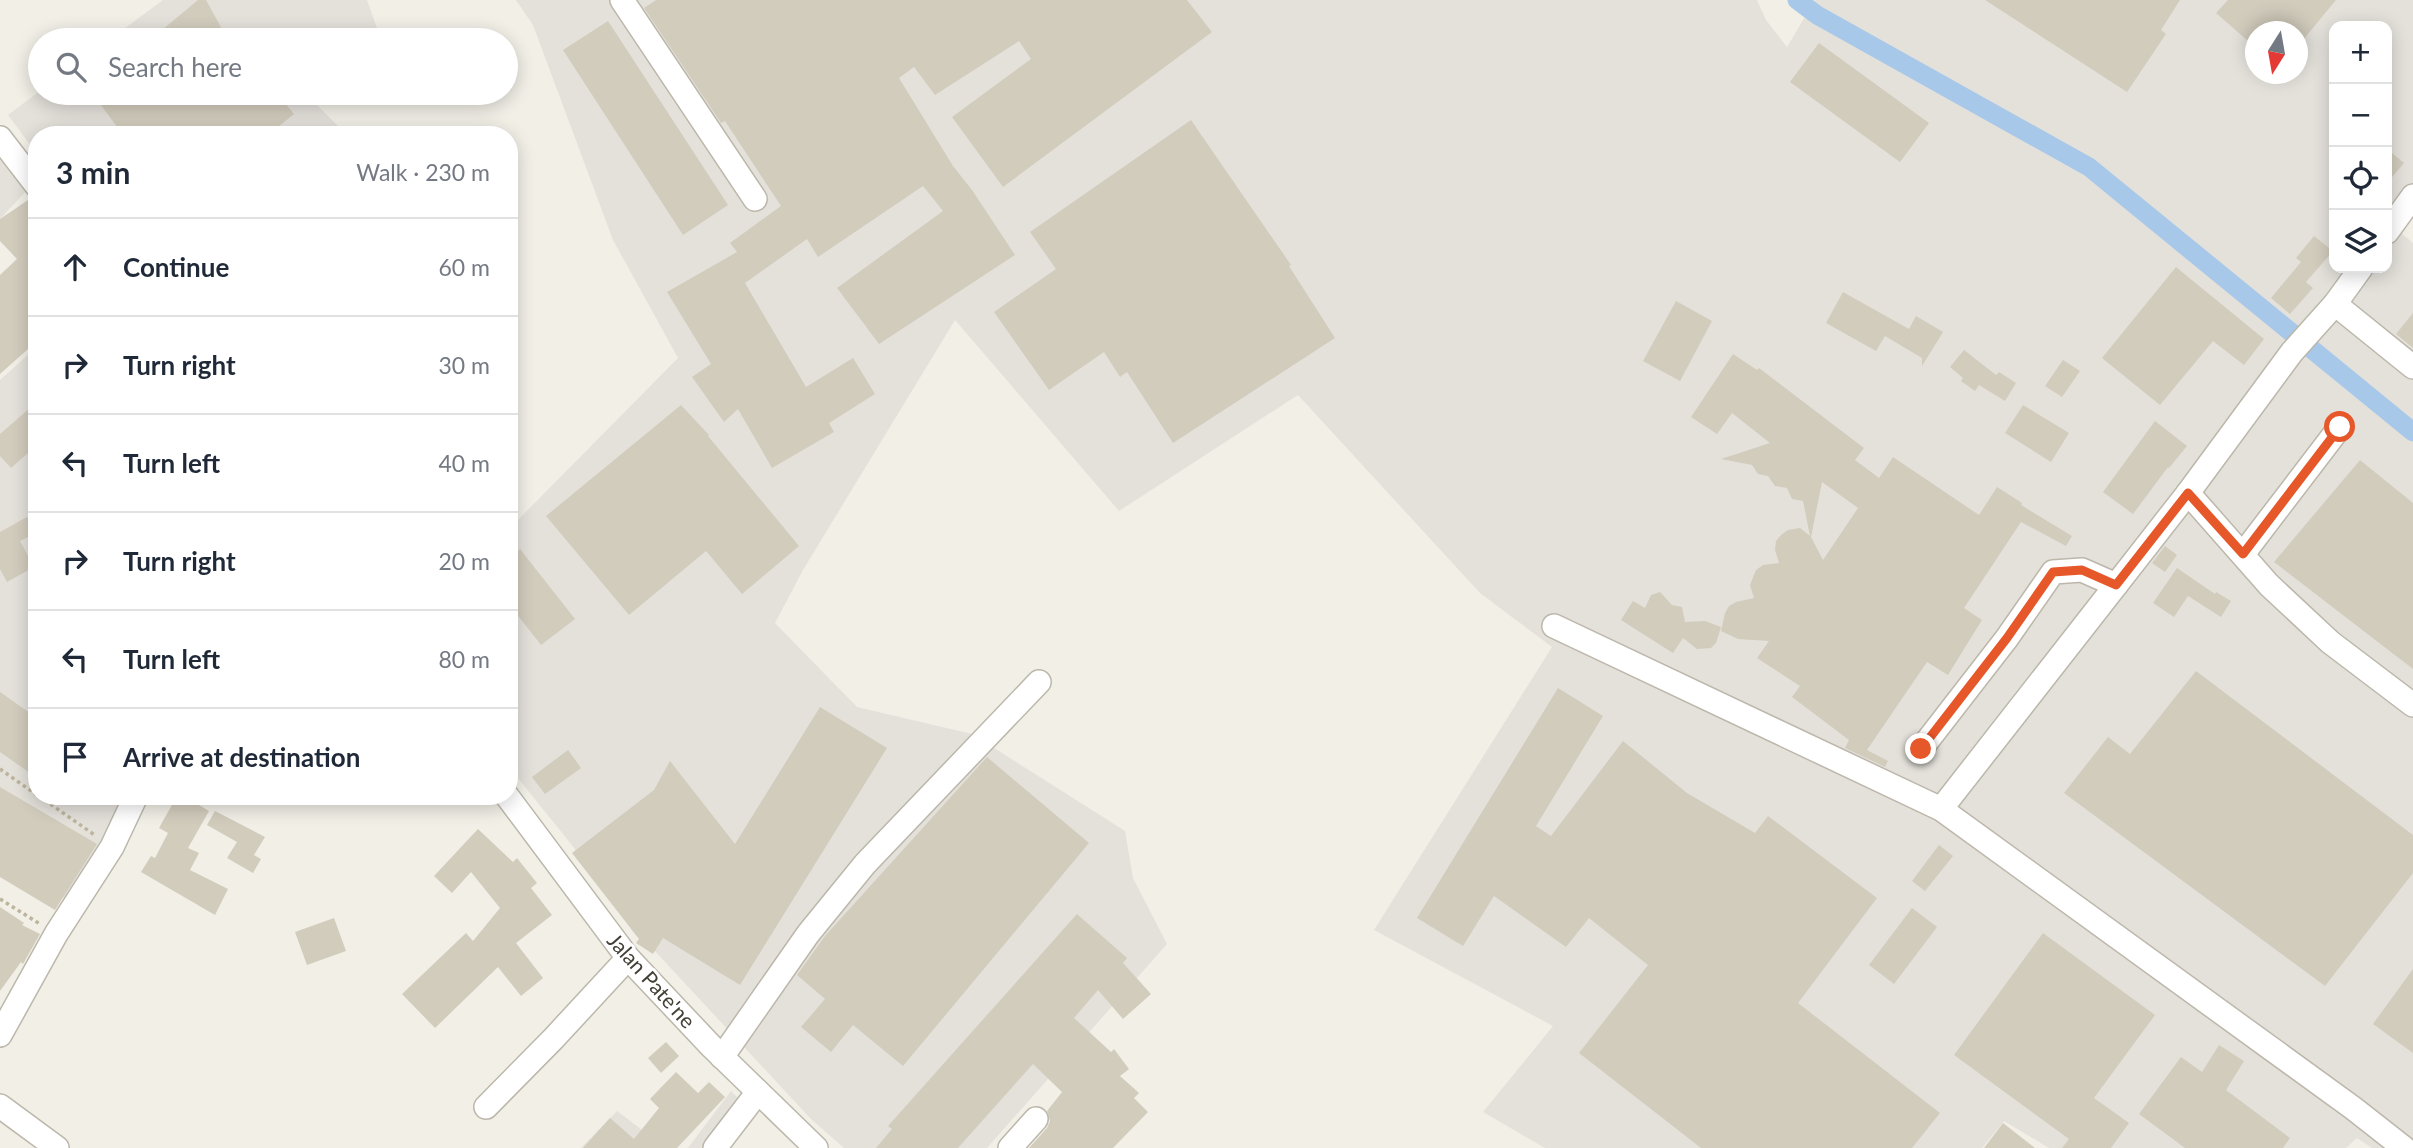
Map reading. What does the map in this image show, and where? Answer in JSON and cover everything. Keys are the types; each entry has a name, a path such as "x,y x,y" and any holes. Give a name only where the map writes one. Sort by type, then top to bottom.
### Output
{"street":[{"path":"622,0 755,199"},
{"path":"0,138 28,175"},
{"path":"2392,225 2413,196"},
{"path":"1941,809 2188,493 2292,352 2335,304 2357,273"},
{"path":"2335,304 2413,367"},
{"path":"2243,554 2340,427"},
{"path":"2188,493 2269,585 2330,642 2413,705"},
{"path":"1921,749 2007,638 2053,572 2082,570 2116,585"},
{"path":"1554,626 1941,809 2404,1148"},
{"path":"722,1056 808,934 865,864 1039,682"},
{"path":"0,1035 56,934 112,847 132,805"},
{"name":"Jalan Pate'ne","path":"514,805 628,958 722,1056 816,1148"},
{"path":"486,1107 628,958"},
{"path":"715,1148 758,1092"},
{"path":"0,1106 57,1148"},
{"path":"1010,1148 1036,1118"}],"path":[{"path":"0,769 28,788"},
{"path":"52,805 112,847"},
{"path":"0,899 56,934"}],"shaded area":[{"path":"163,0 367,0 377,28 125,28"},
{"path":"516,0 1757,0 1766,20 1787,47 1815,0 2413,0 2413,217 2401,233 2413,243 2413,1148 2372,1148 2357,1138 2346,1148 2049,1148 2004,1121 1982,1148 1545,1148 1483,1112 1553,1026 1374,930 1552,647 1480,593 1298,395 1119,511 955,320 803,570 775,623 857,707 972,734 1125,831 1133,878 1167,944 987,1148 844,1148 811,1119 652,948 634,933 575,849 518,778 518,520 678,358 613,240 533,25"},
{"path":"28,100 28,105 317,105 338,126 28,126 28,142 8,115"},
{"path":"0,156 28,189 0,219"},
{"path":"28,355 28,805 134,805 72,903 0,855 0,380"},
{"path":"731,1091 742,1102 701,1148 688,1148"},
{"path":"617,1111 666,1148 581,1148"}],"building":[{"path":"198,0 206,0 221,28 164,28"},
{"path":"656,0 1187,0 1212,32 1003,187 952,117 1031,59 1019,41 935,95 914,67 899,78 953,166 1015,255 879,344 837,288 943,211 923,186 818,257 807,239 745,283 806,387 853,358 875,394 829,423 834,432 772,468 738,409 724,422 692,377 711,364 667,292 737,252 730,243 781,206 725,121 721,123 644,8"},
{"path":"1985,0 2180,0 2161,30 2166,34 2127,92"},
{"path":"2228,0 2336,0 2308,34 2308,21 2245,21 2245,38 2216,13"},
{"path":"608,21 728,205 683,235 563,50"},
{"path":"1819,43 1929,123 1900,162 1790,82"},
{"path":"101,105 287,105 294,114 279,126 116,126"},
{"path":"1191,120 1291,265 1289,266 1335,338 1173,443 1127,372 1120,377 1104,352 1049,390 994,312 1056,269 1030,232"},
{"path":"2392,153 2404,163 2392,177"},
{"path":"28,200 28,349 0,374 0,275 17,259 0,241 0,219"},
{"path":"2314,236 2329,248 2329,256 2306,282 2313,288 2290,314 2271,298 2301,262 2296,258"},
{"path":"2176,267 2264,339 2244,365 2213,341 2160,405 2102,358"},
{"path":"1843,292 1909,329 1916,316 1943,332 1922,366 1922,358 1885,336 1876,351 1826,323"},
{"path":"1676,301 1712,321 1680,381 1643,361"},
{"path":"2413,313 2413,348 2396,334"},
{"path":"1964,350 1996,375 1999,372 2016,383 2005,401 1979,385 1975,391 1961,381 1963,378 1950,367"},
{"path":"1733,354 1757,370 1759,368 1864,448 1855,460 1879,478 1893,457 1979,515 1997,487 2072,536 2066,546 2021,522 1964,608 1982,620 1948,675 1927,662 1867,750 1888,761 1885,767 1845,748 1849,740 1792,697 1800,686 1757,658 1769,641 1738,639 1721,631 1729,606 1754,598 1750,585 1756,570 1763,565 1779,563 1775,550 1776,541 1781,535 1788,530 1800,528 1810,536 1803,501 1792,499 1787,488 1775,486 1768,476 1758,474 1752,465 1721,459 1770,443 1732,413 1717,434 1691,417","holes":["1822,482 1858,508 1823,560 1811,537"]},
{"path":"2063,360 2080,371 2062,397 2045,386"},
{"path":"681,405 709,435 799,546 742,594 706,551 629,615 546,516"},
{"path":"2023,405 2069,433 2051,462 2005,433"},
{"path":"28,410 28,453 11,468 0,456 0,434"},
{"path":"2155,421 2187,446 2133,514 2103,492"},
{"path":"2360,460 2413,503 2413,669 2274,562"},
{"path":"28,519 28,537 20,541 28,556 28,570 7,582 0,569 0,532"},
{"path":"2165,546 2177,555 2165,572 2152,563"},
{"path":"520,549 575,619 541,645 518,616"},
{"path":"2177,568 2215,594 2216,592 2231,601 2221,617 2188,596 2174,617 2153,603"},
{"path":"1660,592 1672,605 1682,607 1685,622 1705,621 1721,627 1716,643 1711,648 1697,649 1683,638 1673,653 1621,620 1633,601 1645,608 1651,595"},
{"path":"2196,671 2413,835 2413,873 2325,986 2064,793 2108,737 2130,754"},
{"path":"1558,688 1603,716 1536,826 1551,836 1623,741 1687,793 1755,833 1768,816 1877,898 1798,1003 1940,1113 1912,1148 1701,1148 1579,1053 1648,965 1589,918 1566,947 1494,896 1463,946 1417,918"},
{"path":"0,692 28,712 28,772 0,752"},
{"path":"820,707 887,748 740,985 663,938 653,954 636,943 639,939 572,853 654,790 670,761 735,844"},
{"path":"568,750 581,768 545,794 532,777"},
{"path":"987,757 1089,843 903,1066 853,1025 831,1052 801,1027 825,999 797,975 825,936"},
{"path":"0,787 97,844 55,910 0,877"},
{"path":"172,805 199,805 209,811 188,848 199,853 190,870 228,889 215,915 141,872 151,856 155,858 168,833 159,828"},
{"path":"215,811 265,837 254,855 261,859 253,873 227,858 237,842 207,825"},
{"path":"478,829 513,862 517,858 537,883 531,888 552,915 516,943 543,978 521,996 498,967 435,1028 402,994 466,933 473,941 500,908 471,872 452,893 434,876"},
{"path":"1939,845 1953,856 1925,891 1912,881"},
{"path":"0,907 24,923 22,925 40,934 23,964 21,962 0,991"},
{"path":"1912,908 1937,927 1894,984 1869,965"},
{"path":"1077,914 1127,958 1123,963 1151,994 1123,1019 1098,990 1074,1018 1111,1052 1114,1049 1129,1069 1120,1076 1139,1093 1134,1098 1148,1112 1113,1148 1029,1148 1047,1128 1050,1121 1047,1111 1062,1092 1033,1064 958,1148 876,1148 892,1129 888,1126"},
{"path":"334,918 346,951 307,965 295,932"},
{"path":"2043,933 2155,1015 2094,1098 2129,1123 2111,1148 2062,1148 2069,1139 1954,1055"},
{"path":"2413,969 2413,1053 2373,1024"},
{"path":"666,1042 679,1056 661,1073 648,1058"},
{"path":"2219,1045 2244,1061 2226,1090 2290,1138 2283,1148 2185,1148 2139,1114 2181,1057 2202,1072"},
{"path":"676,1072 698,1093 709,1082 725,1097 677,1148 583,1148 610,1118 634,1139 659,1108 650,1099"},
{"path":"2003,1123 2035,1148 1984,1148"}],"waterway":[{"path":"1797,0 1817,15 2089,167 2413,432"}],"route":[{"path":"1921,749 2007,638 2053,572 2082,570 2116,585 2188,493 2243,554 2340,427"}]}
